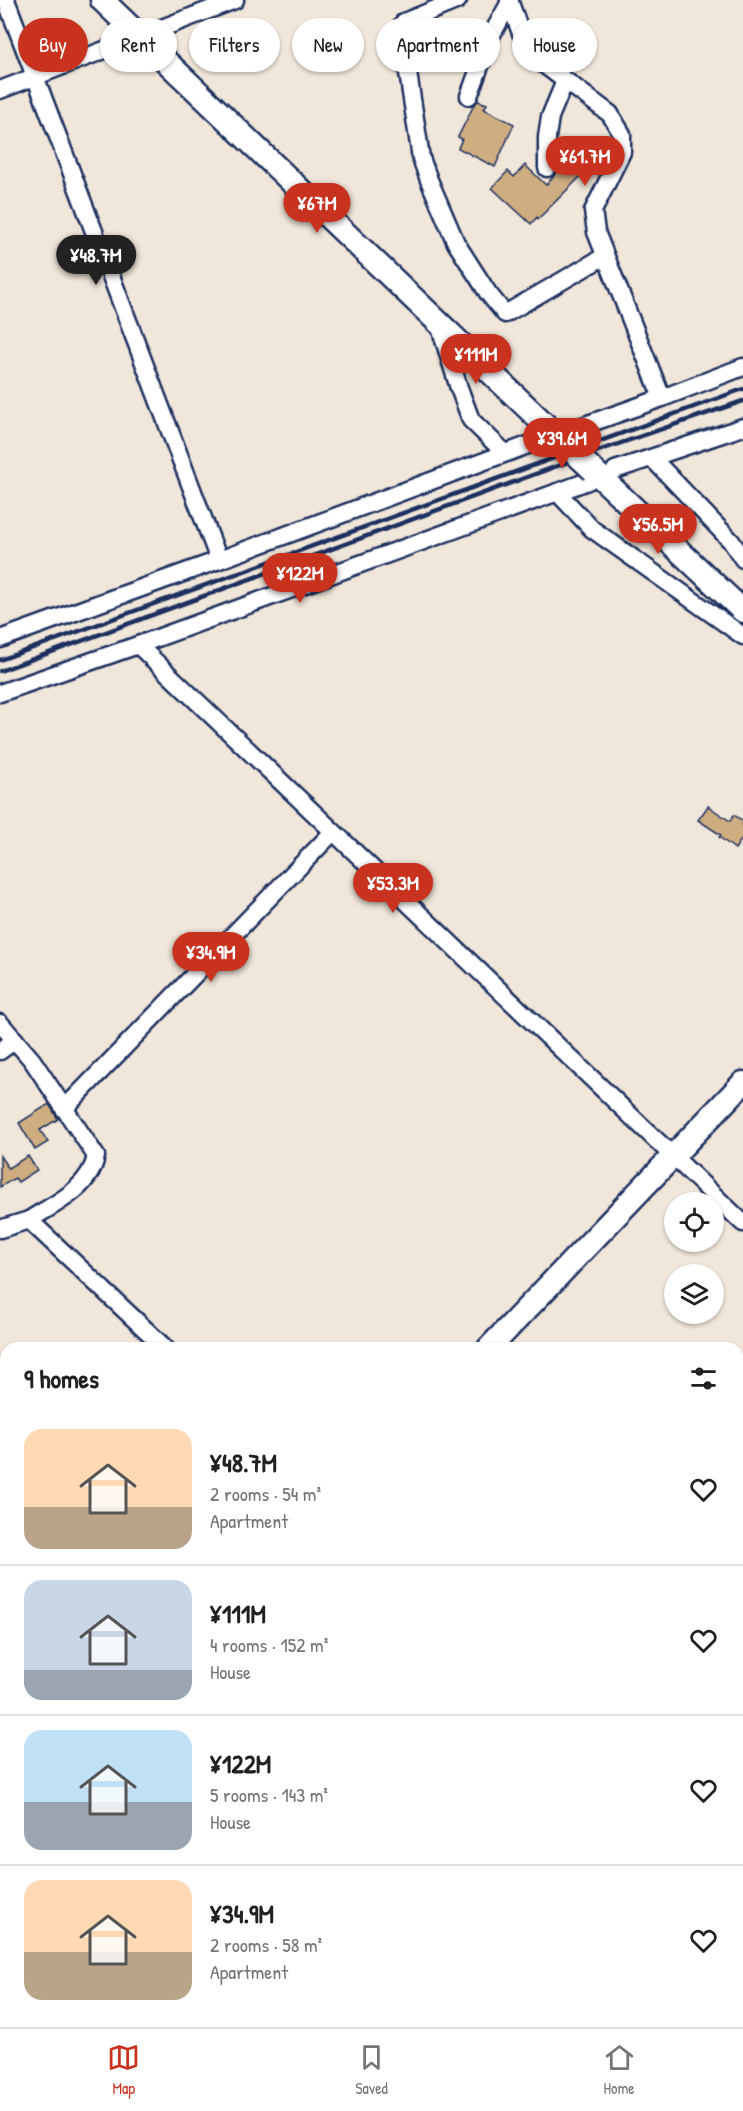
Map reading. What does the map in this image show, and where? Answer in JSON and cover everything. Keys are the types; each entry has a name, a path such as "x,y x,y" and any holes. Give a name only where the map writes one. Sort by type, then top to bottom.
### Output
{"street":[{"path":"6,0 219,560"},
{"path":"102,0 122,18"},
{"path":"177,22 235,0"},
{"path":"458,0 404,22 401,27 422,158 456,243 488,293 505,314 605,256"},
{"path":"509,1 526,47 544,66 610,114 622,134 622,152 593,211 596,232 662,398"},
{"path":"469,96 491,36 509,1"},
{"path":"0,90 100,52"},
{"path":"177,71 558,436 590,475 743,611"},
{"path":"547,168 547,136 550,117 565,81"},
{"path":"438,322 471,420 505,453"},
{"path":"0,639 505,453 662,398 743,366"},
{"path":"615,470 743,427"},
{"path":"652,458 730,541 743,559"},
{"path":"0,693 557,492 590,475"},
{"path":"557,492 591,529 743,636"},
{"path":"138,645 332,833 743,1223"},
{"path":"64,1109 332,833"},
{"path":"0,1023 32,1060 96,1156 95,1162 78,1187 29,1220 0,1229"},
{"path":"0,1051 15,1040"},
{"path":"495,1342 743,1083"},
{"path":"29,1220 159,1342"}],"building":[{"path":"478,101 487,104 484,109 514,124 495,167 458,148 462,139 458,137"},
{"path":"584,142 600,157 531,224 492,188 508,171 514,177 525,165 546,185"},
{"path":"708,806 730,821 734,815 743,821 743,837 735,849 719,837 721,835 698,820"},
{"path":"49,1104 58,1119 40,1130 48,1142 35,1150 19,1123"},
{"path":"0,1156 8,1168 28,1156 37,1170 18,1182 15,1178 0,1187"}],"railway":[{"path":"0,660 743,389"},
{"path":"0,671 598,451 743,401"}]}
